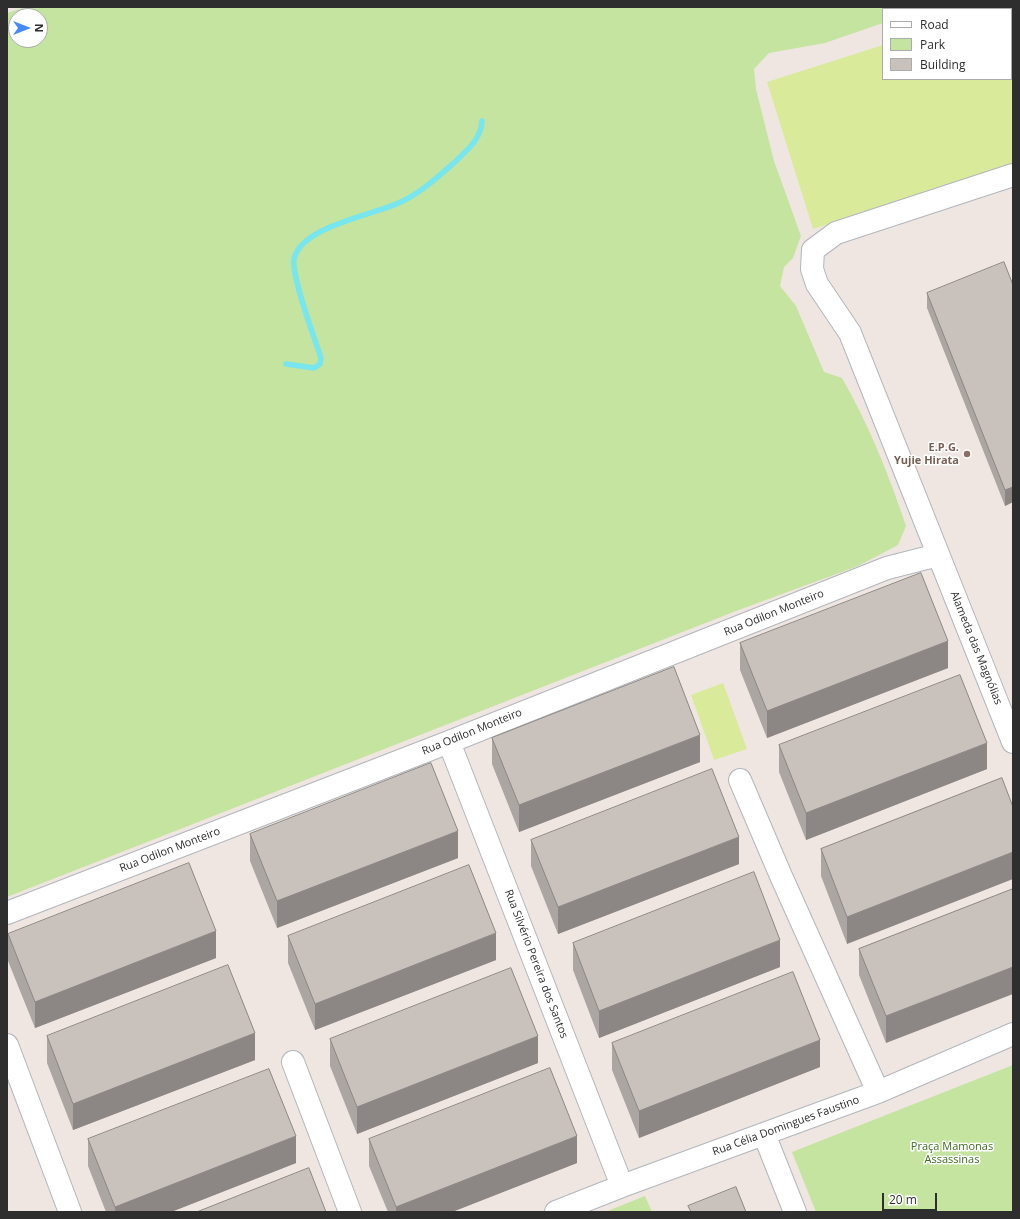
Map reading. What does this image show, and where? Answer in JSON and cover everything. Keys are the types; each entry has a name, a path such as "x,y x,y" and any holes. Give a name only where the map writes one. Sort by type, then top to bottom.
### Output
{"street":[{"name":"Alameda das Magnólias","path":"1013,175 836,233 813,250 812,269 817,284 850,333 1013,742"},
{"name":"Rua Odilon Monteiro","path":"7,913 449,742 887,568 938,555"},
{"name":"Rua Silvério Pereira dos Santos","path":"449,742 622,1186"},
{"path":"740,780 781,876 878,1092"},
{"name":"Rua Célia Domingues Faustino","path":"556,1212 622,1186 878,1092 1013,1034"},
{"path":"7,1045 70,1212"},
{"path":"293,1062 350,1212"},
{"path":"764,1134 795,1212"}],"green space":[{"path":"928,7 882,8 882,23 825,43 769,53 754,69 756,89 774,161 801,236 793,258 784,267 780,286 796,306 824,372 842,378 852,396 870,432 893,488 906,526 898,545 858,566 736,611 7,897 7,13 8,48 48,48 48,8 23,8"},
{"path":"1013,7 1013,165 813,229 767,82 882,45 882,80 1012,80 1012,8 997,8"},
{"path":"723,683 747,749 714,760 691,695"},
{"name":"Praça Mamonas Assassinas","path":"1013,1065 1013,1212 816,1212 792,1152"},
{"path":"645,1196 652,1212 605,1212"}],"building":[{"path":"1004,262 1013,285 1013,487 1005,490 927,293"},
{"path":"921,573 948,641 767,711 740,643"},
{"path":"674,667 700,735 519,805 492,738"},
{"path":"960,675 987,743 806,813 779,745"},
{"path":"431,763 458,831 277,901 250,834"},
{"path":"712,769 739,837 558,907 531,840"},
{"path":"1002,778 1013,807 1013,852 847,917 821,849"},
{"path":"189,863 216,931 35,1002 8,934"},
{"path":"469,865 496,933 315,1004 288,936"},
{"path":"754,872 780,940 599,1011 573,943"},
{"path":"1013,889 1013,967 886,1016 859,949"},
{"path":"228,965 255,1033 73,1104 47,1036"},
{"path":"511,968 538,1036 357,1107 330,1039"},
{"path":"793,972 820,1040 639,1111 612,1043"},
{"path":"550,1068 577,1136 396,1207 369,1139"},
{"path":"269,1069 296,1136 115,1207 88,1139"},
{"path":"309,1168 326,1212 197,1212"},
{"path":"736,1187 746,1212 691,1212 688,1206"}],"waterway":[{"path":"286,364 314,368 320,364 321,358 296,279 294,259 300,247 325,229 341,222 391,206 403,201 417,192 444,172 469,148 479,133 482,121"}],"place":[{"name":"E.P.G. Yujie Hirata","path":"967,454"}]}
